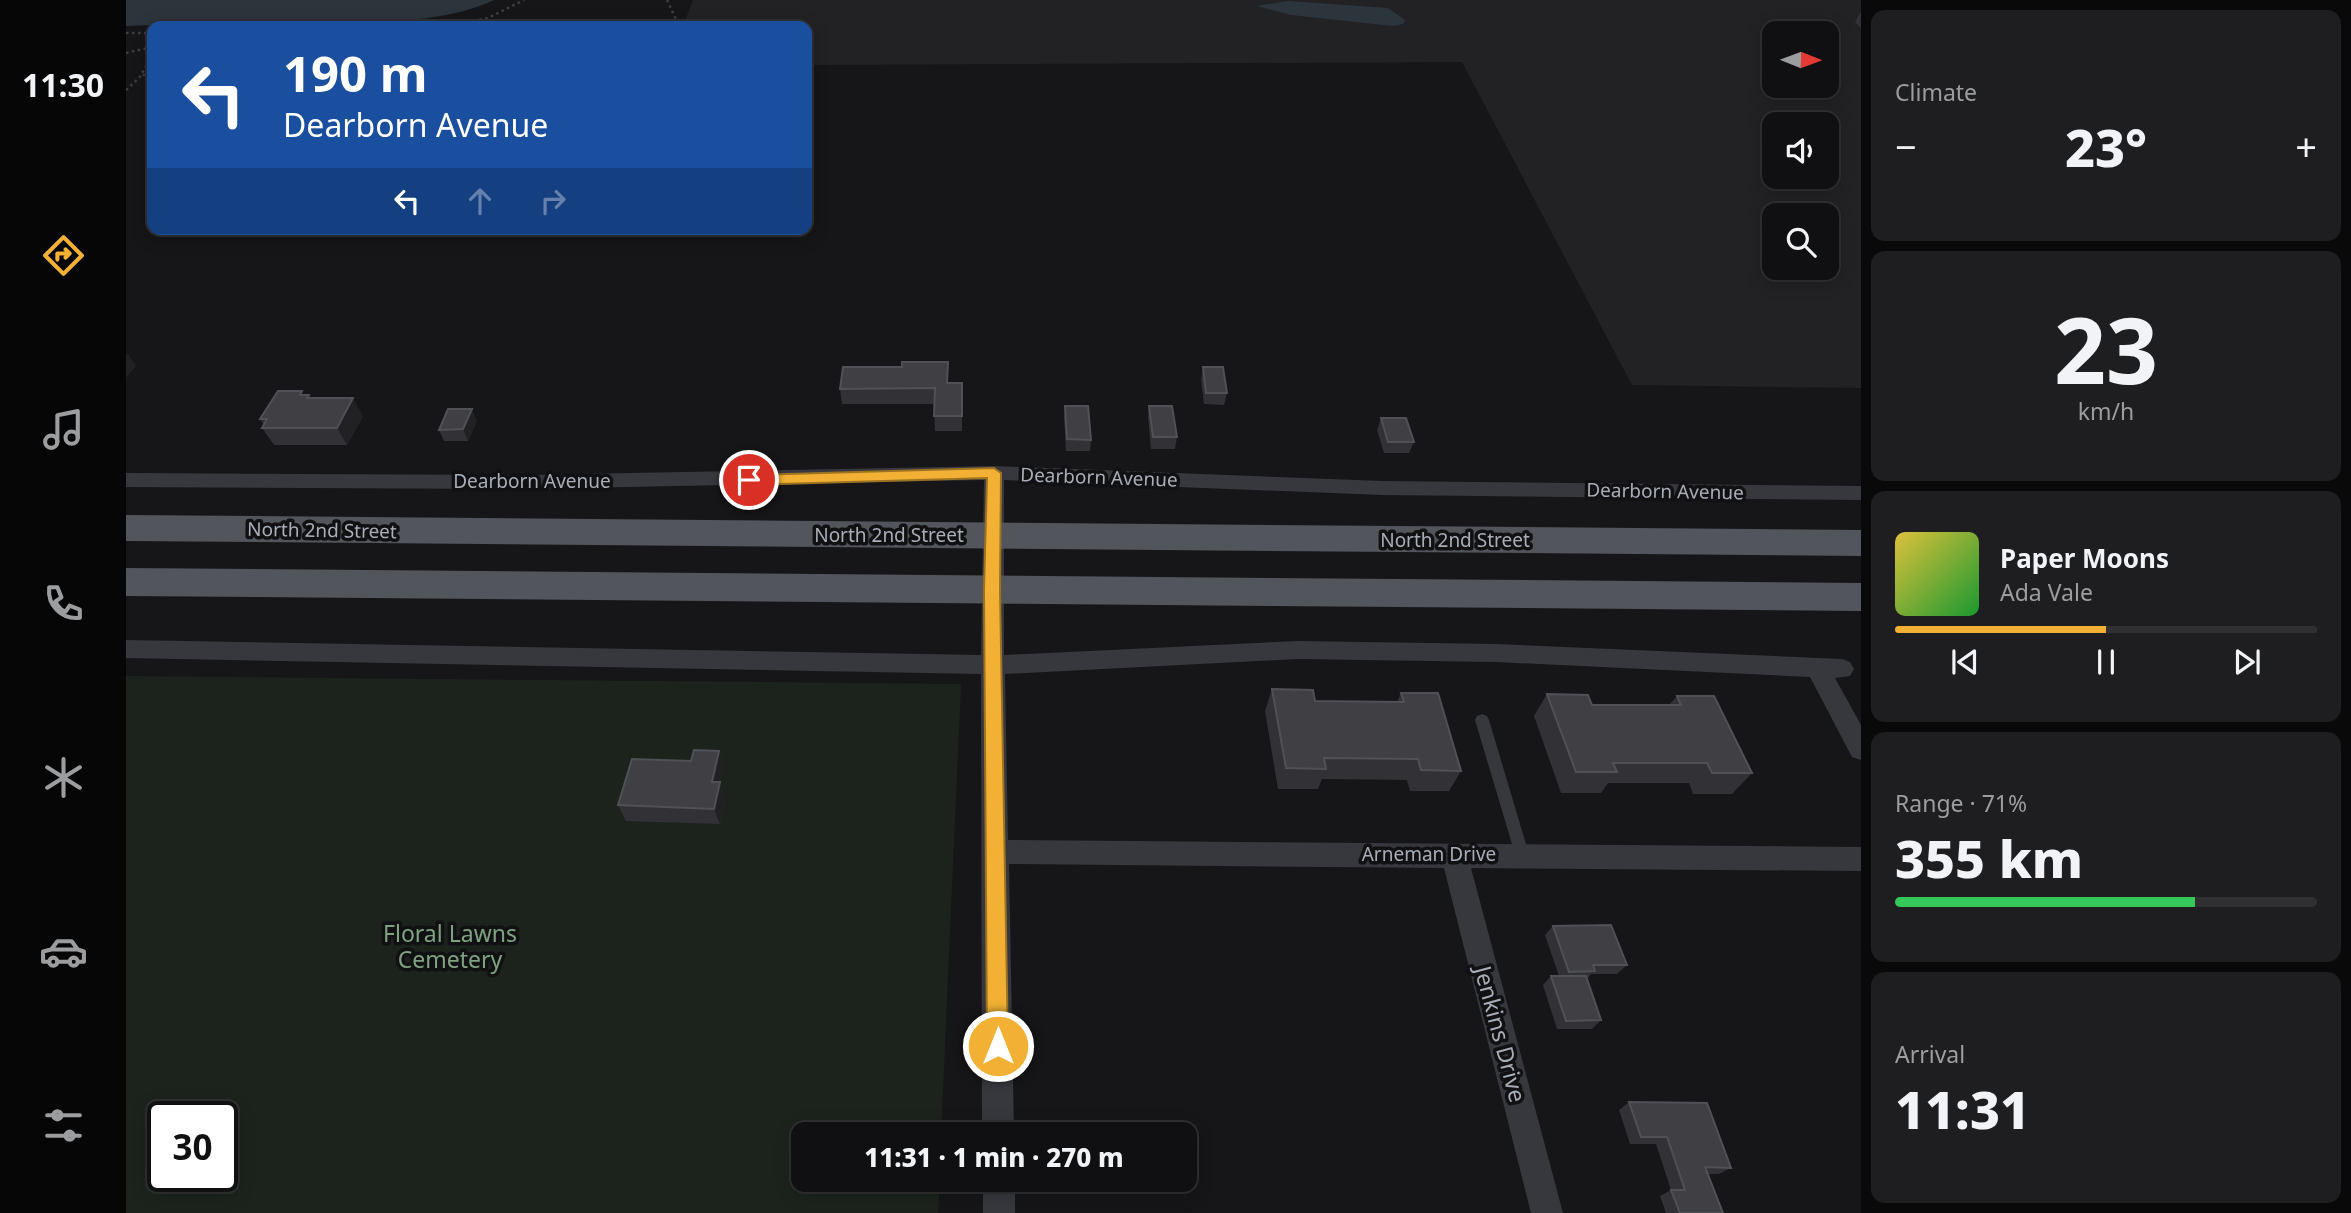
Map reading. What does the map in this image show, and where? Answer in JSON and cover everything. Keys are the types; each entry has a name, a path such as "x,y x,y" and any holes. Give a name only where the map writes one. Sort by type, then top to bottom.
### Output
{"main road":[{"name":"North 2nd Street","path":"126,528 1861,544"},
{"path":"126,582 1861,597"}],"street":[{"name":"Dearborn Avenue","path":"126,480 540,482 994,473 1382,488 1861,493"},
{"path":"994,473 992,590 995,664 998,1122"},
{"path":"126,649 995,664 1298,650 1509,653 1842,669"},
{"path":"1817,668 1861,749"},
{"name":"Arneman Drive","path":"996,852 1522,854 1861,859"},
{"name":"Jenkins Drive","path":"1454,855 1547,1213"},
{"path":"999,1192 999,1213"}],"lane":[{"path":"1482,720 1522,854"}],"path":[{"path":"474,21 488,18 524,0"},
{"path":"667,0 677,21"},
{"path":"126,33 147,33"},
{"path":"126,53 147,48"},
{"path":"126,90 143,74 147,64"},
{"path":"143,74 147,79"}],"shaded area":[{"path":"126,0 494,0 445,15 392,21 147,21 147,25 126,26"},
{"path":"693,0 1861,0 1861,388 1632,385 1462,62 812,65 812,21 685,21"},
{"path":"1288,1 1388,8 1405,20 1403,24 1393,26 1291,15 1257,6"}],"green space":[{"name":"Floral Lawns Cemetery","path":"126,676 961,684 942,1122 791,1122 791,1192 939,1192 938,1213 126,1213"}],"building":[{"path":"902,362 948,362 947,383 962,383 962,416 934,416 935,388 840,389 843,367 902,367"},
{"path":"1203,367 1223,367 1227,393 1206,393"},
{"path":"278,391 302,391 300,395 309,395 307,398 353,398 337,428 262,428 267,419 260,419"},
{"path":"1065,406 1088,406 1091,440 1067,439"},
{"path":"1149,406 1172,406 1177,437 1153,437"},
{"path":"448,409 472,409 463,429 439,430"},
{"path":"1381,418 1406,418 1414,442 1388,442"},
{"path":"1272,689 1313,690 1315,701 1404,702 1401,693 1438,693 1461,771 1421,770 1418,759 1324,758 1326,769 1286,768"},
{"path":"1547,694 1588,695 1592,705 1681,705 1677,696 1714,696 1752,773 1712,773 1707,763 1613,763 1617,772 1576,772"},
{"path":"694,750 719,751 712,782 720,782 714,809 618,805 632,759 691,761"},
{"path":"1611,925 1627,965 1593,965 1595,971 1569,972 1553,926"},
{"path":"1551,976 1586,976 1601,1020 1566,1021"},
{"path":"1629,1102 1707,1103 1731,1168 1705,1167 1723,1213 1680,1213 1671,1190 1685,1190 1667,1137 1641,1137"}],"route":[{"path":"749,480 994,473 992,590 998,1046"}]}
